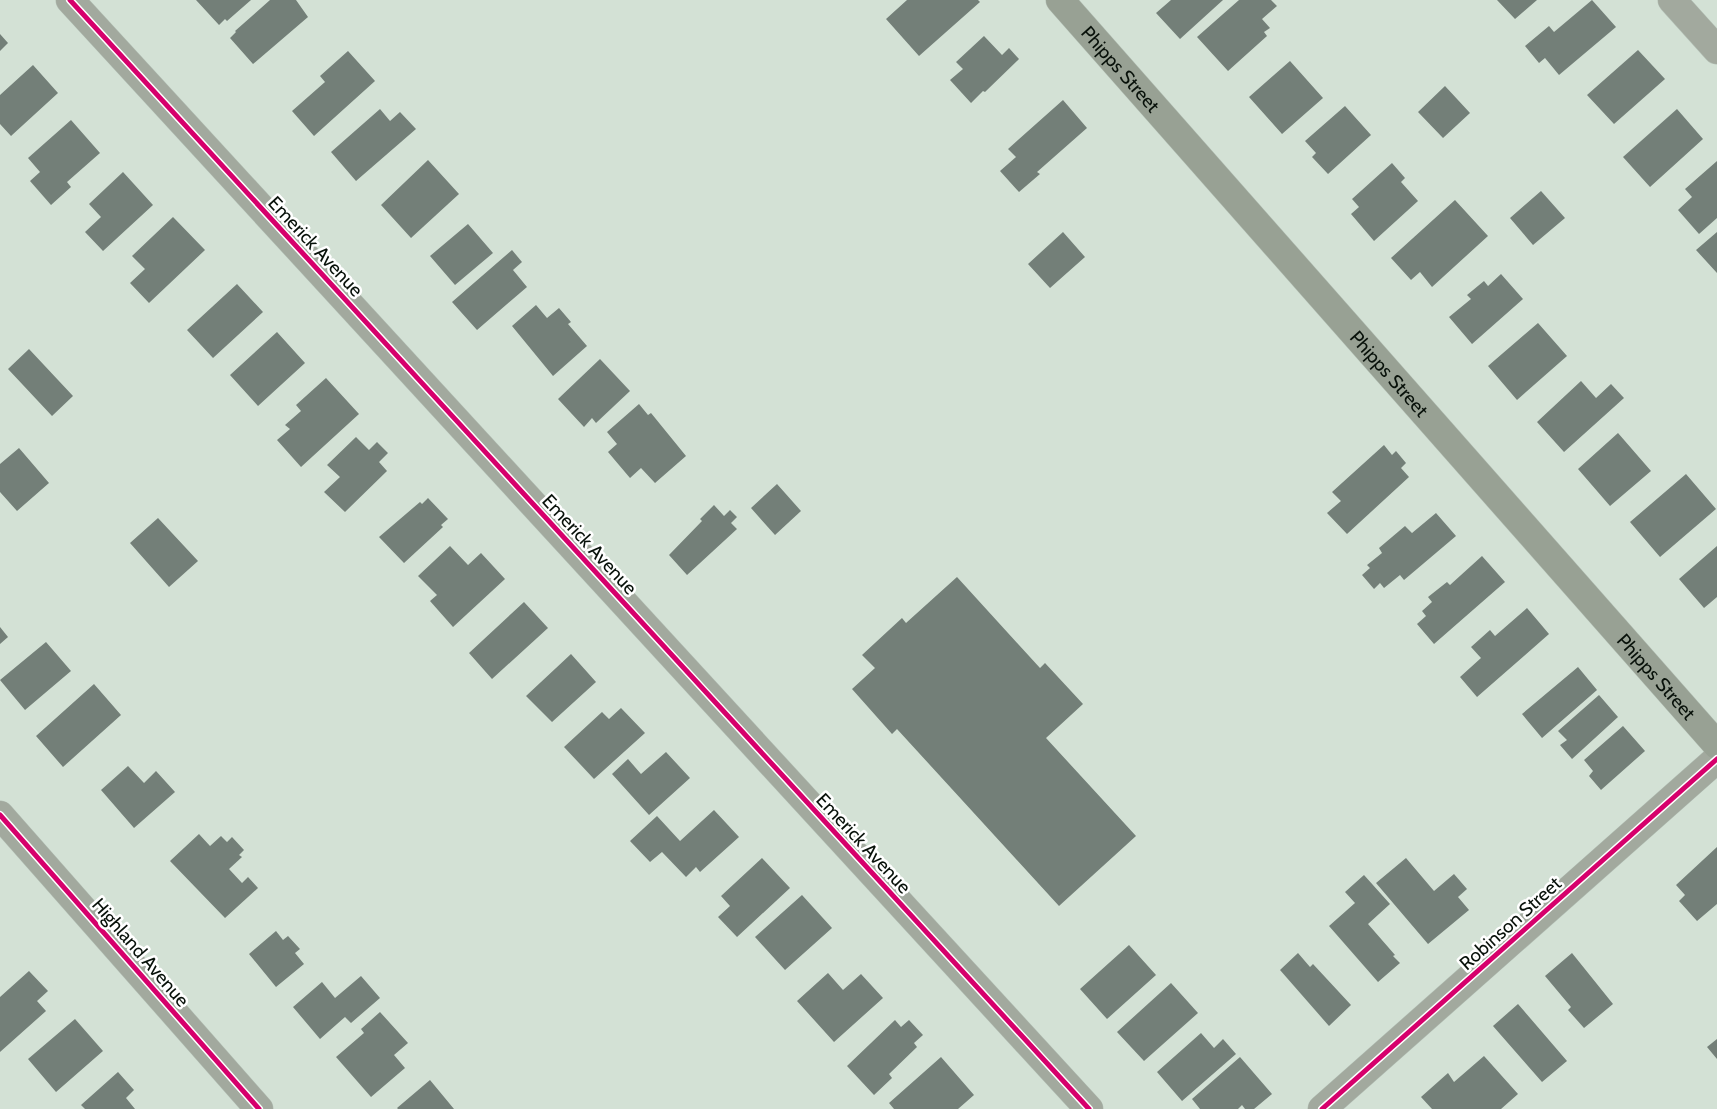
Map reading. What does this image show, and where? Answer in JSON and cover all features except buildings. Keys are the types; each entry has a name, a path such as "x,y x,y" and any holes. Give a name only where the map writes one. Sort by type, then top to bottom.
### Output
{"main road":[{"name":"Phipps Street","path":"1060,0 1717,745"}],"street":[{"name":"Emerick Avenue","path":"70,0 1089,1109"},
{"path":"1672,0 1717,50"},
{"name":"Robinson Street","path":"1322,1109 1717,759"},
{"name":"Highland Avenue","path":"0,815 259,1109"}],"cycle path":[{"path":"70,0 1089,1109"},
{"path":"1322,1109 1717,759"},
{"path":"0,815 259,1109"}]}
